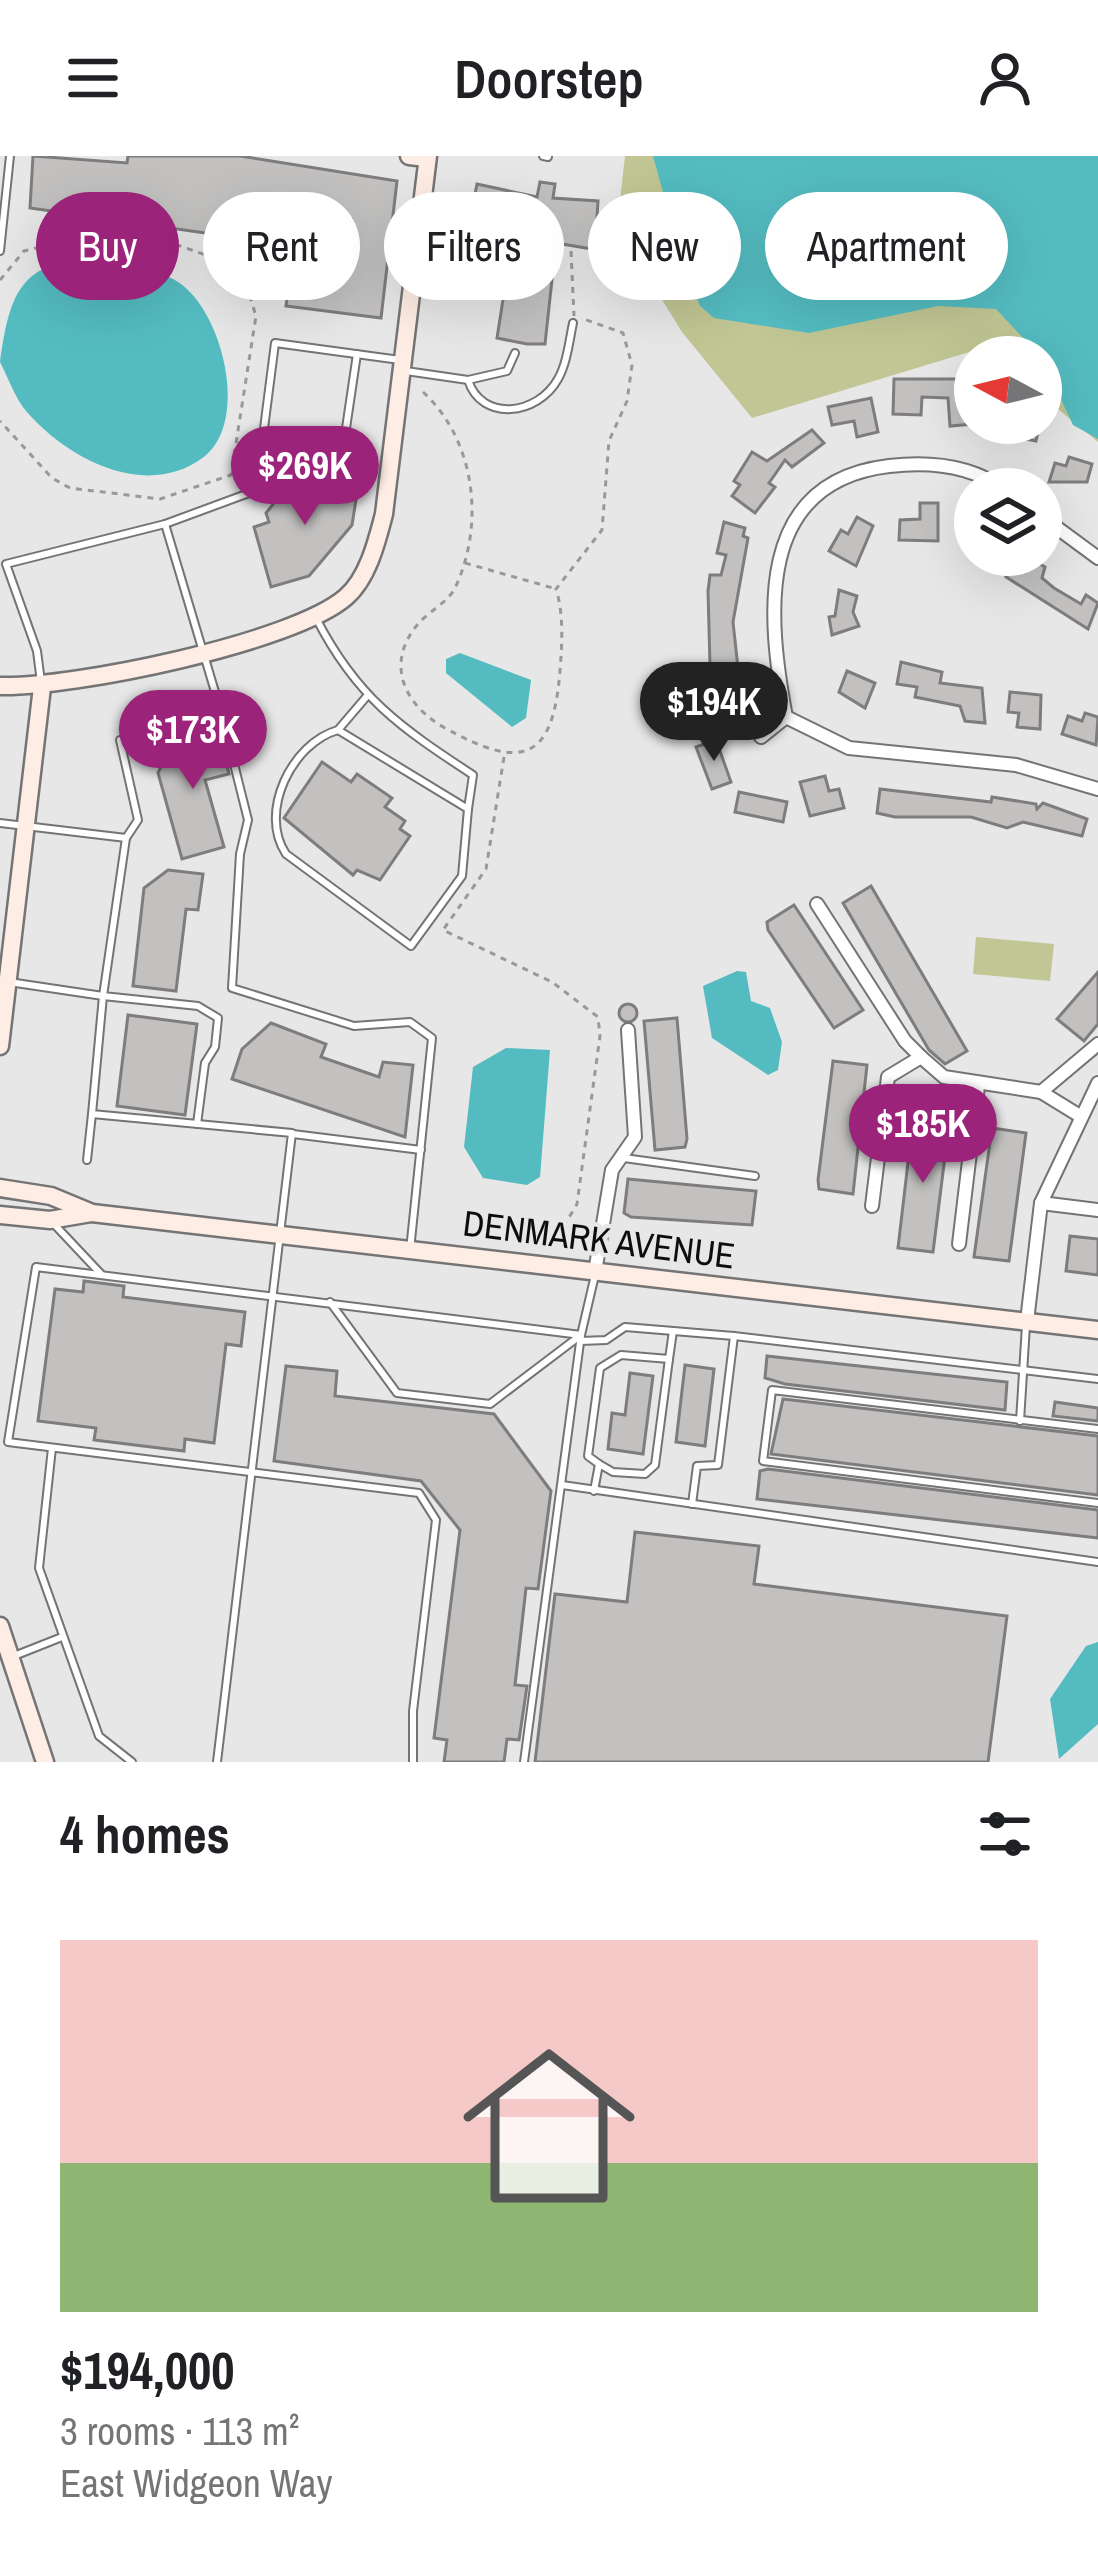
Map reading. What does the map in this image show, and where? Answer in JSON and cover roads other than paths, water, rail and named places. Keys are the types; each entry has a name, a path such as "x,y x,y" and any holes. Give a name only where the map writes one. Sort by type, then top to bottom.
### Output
{"street":[{"path":"0,686 42,687 107,678 316,618 350,594 375,550 385,514 421,157"},
{"path":"786,717 773,650 775,572 787,532 807,503 837,480 869,468 918,463 963,468"},
{"path":"1062,531 1098,558"},
{"path":"1,1037 42,687"},
{"path":"761,736 786,717"},
{"path":"786,717 849,748 1016,765 1098,789"},
{"path":"818,904 905,1041 944,1077 978,1086 1041,1092 1080,1116"},
{"path":"595,1272 612,1170 634,1137 628,1030"},
{"path":"1041,1092 1098,1044"},
{"path":"872,1206 888,1077 921,1057"},
{"path":"1027,1321 1041,1203 1098,1083"},
{"path":"959,1244 978,1086"},
{"name":"DENMARK AVENUE","path":"0,1187 51,1196 92,1213 1098,1330"},
{"path":"1041,1203 1098,1210"},
{"name":"DENMARK AVENUE","path":"0,1215 50,1220 92,1213"},
{"path":"0,1626 45,1762"}],"lane":[{"path":"0,250 10,156"},
{"path":"468,380 484,404 502,411 523,408 557,382 574,320"},
{"path":"42,687 37,651 6,564 165,524 249,493 261,453 275,344 357,354 468,380 507,371 515,353"},
{"path":"261,453 341,462 357,354"},
{"path":"165,524 206,649 248,820 240,854 232,988 354,1026 410,1022 432,1038 410,1250"},
{"path":"316,618 350,680 415,737 473,775 462,876 411,946 286,854 276,840 278,792 288,775 322,735 338,730 367,697"},
{"path":"87,1160 103,996 126,838 138,820 120,740 221,712"},
{"path":"338,730 468,809"},
{"path":"0,823 126,838"},
{"path":"9,982 198,1006 218,1018 215,1047 205,1063 197,1124"},
{"path":"92,1114 421,1150"},
{"path":"217,1762 292,1133"},
{"path":"620,1157 656,1167 755,1176"},
{"path":"50,1220 101,1274"},
{"path":"413,1762 413,1711 436,1520 419,1493 8,1442 36,1267 271,1293 580,1338 606,1340 625,1327 673,1330 1098,1379"},
{"path":"524,1762 580,1338 595,1272"},
{"path":"329,1301 398,1393 490,1404 580,1338"},
{"path":"1020,1421 1027,1321"},
{"path":"668,1359 621,1355 600,1368 588,1456 598,1464 614,1472 645,1474 655,1466 673,1330"},
{"path":"692,1504 697,1466 718,1465 734,1336"},
{"path":"1098,1429 772,1390 764,1461 1098,1503"},
{"path":"52,1448 39,1568 99,1736 132,1762"},
{"path":"594,1491 598,1464"},
{"path":"562,1485 1098,1562"},
{"path":"10,1657 62,1637"}],"water":[{"path":"653,156 1098,156 1098,439 1073,425 1062,402 1062,336 1021,336 996,309 938,306 809,333 714,318 698,300 741,300 741,192 663,192"},
{"path":"36,274 36,300 179,300 179,283 194,296 218,340 228,393 219,439 205,456 183,469 134,474 86,459 43,429 15,394 0,362 13,303"},
{"path":"460,653 531,680 526,718 512,727 446,673 446,659"},
{"path":"737,971 746,972 751,1001 770,1008 782,1042 778,1070 768,1075 712,1038 703,986"},
{"path":"506,1048 550,1050 540,1177 527,1185 483,1178 464,1147 473,1067"},
{"path":"1098,1642 1098,1724 1059,1759 1050,1699 1086,1646"}]}
